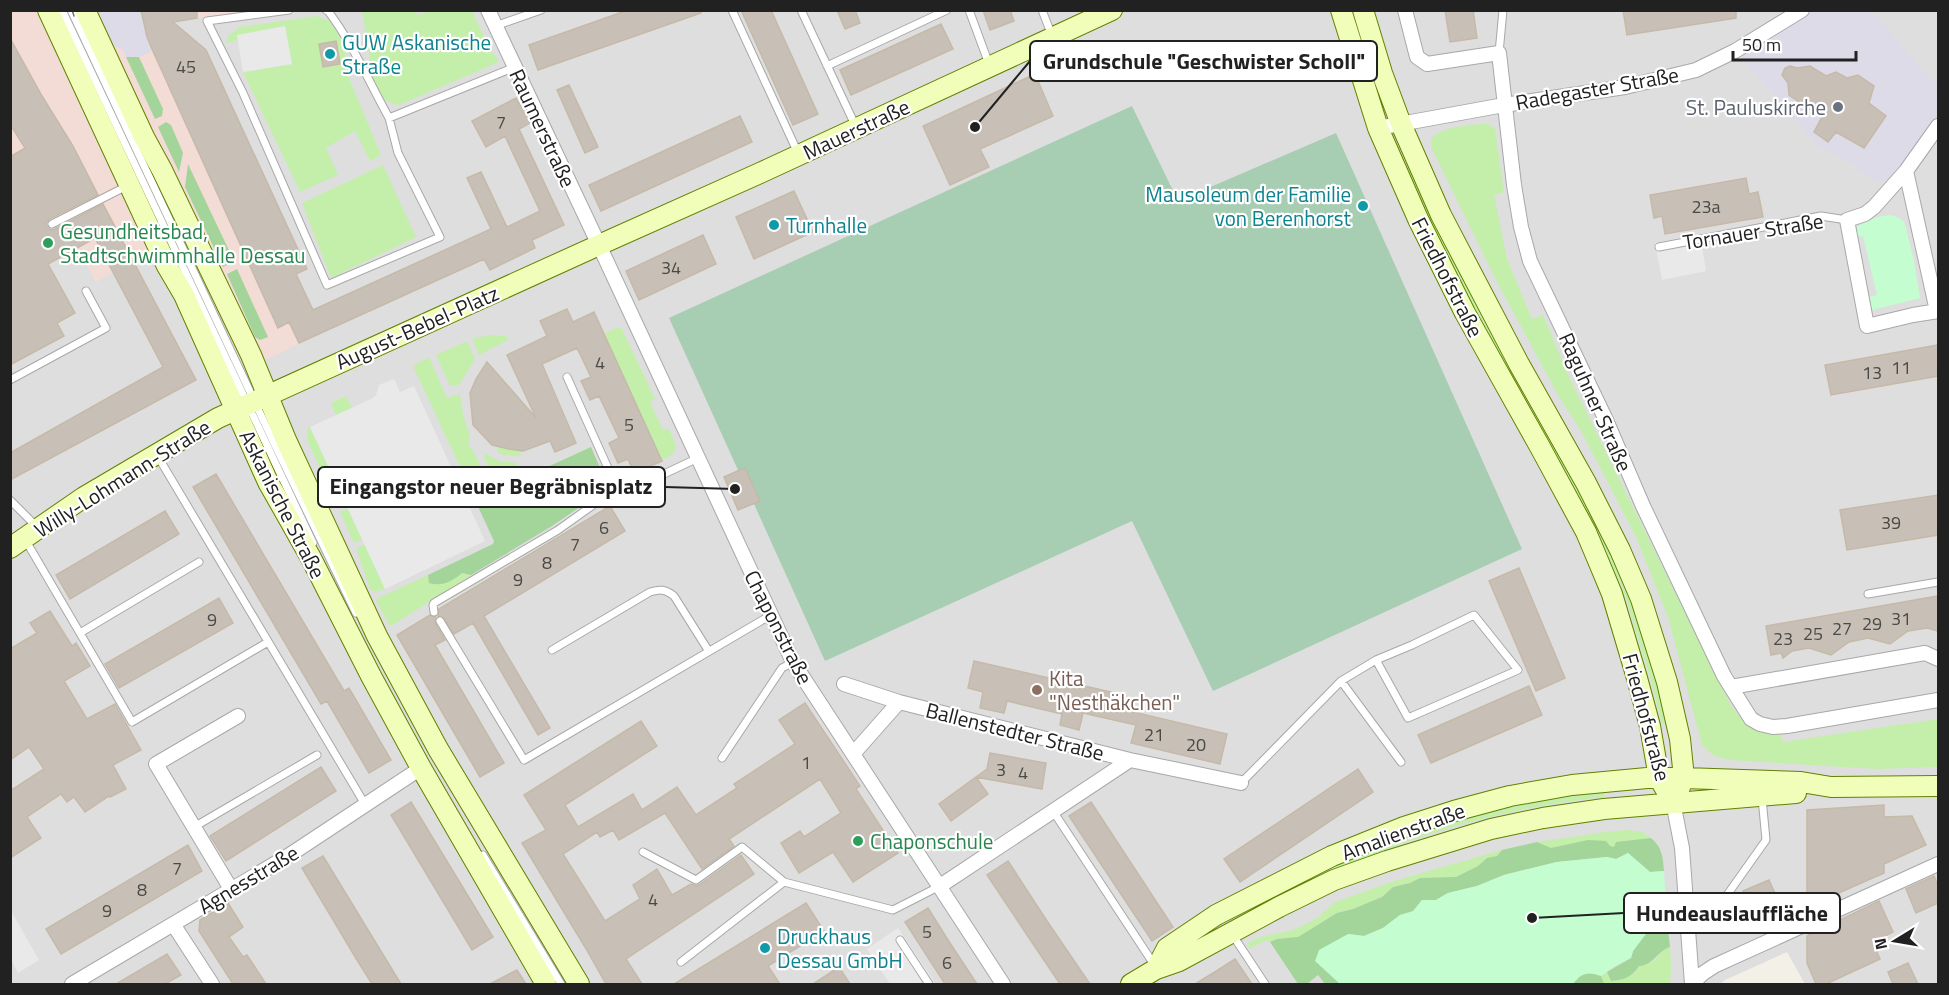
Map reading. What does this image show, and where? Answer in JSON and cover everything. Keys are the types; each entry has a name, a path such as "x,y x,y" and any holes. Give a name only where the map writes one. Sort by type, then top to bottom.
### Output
{"main road":[{"name":"Askanische Straße","path":"48,10 167,266 251,403 286,440 343,566 438,749 579,984"},
{"name":"Askanische Straße","path":"85,10 144,137 251,355 251,403 268,482 311,558 370,676 431,769 546,984"},
{"name":"Mauerstraße","path":"599,244 800,155 1113,10"},
{"name":"Friedhofstraße","path":"1341,10 1378,128 1394,167 1444,274 1545,456 1597,558 1611,594 1637,678 1650,726 1659,778 1673,802"},
{"name":"Friedhofstraße","path":"1363,10 1382,73 1401,124 1440,215 1586,483 1620,550 1653,634 1680,739 1684,778 1673,802"},
{"name":"August-Bebel-Platz","path":"251,403 599,244"},
{"name":"Willy-Lohmann-Straße","path":"24,538 84,497 206,425 251,403"},
{"name":"Amalienstraße","path":"1156,969 1167,948 1216,915 1332,856 1396,830 1454,811 1540,790 1612,781 1684,778"},
{"path":"1684,778 1801,782 1831,787"},
{"path":"1673,802 1802,792 1831,787 1938,786"},
{"name":"Amalienstraße","path":"1131,984 1156,969 1179,961 1230,932 1335,880 1387,861 1491,829 1543,818 1604,808 1673,802"}],"street":[{"name":"Raumerstraße","path":"488,10 599,244"},
{"path":"1405,10 1417,57 1427,64 1499,54 1504,105"},
{"name":"Radegaster Straße","path":"1378,128 1504,105 1625,87 1696,70 1734,51 1802,10"},
{"name":"Raguhner Straße","path":"1504,105 1514,185 1521,227 1530,261 1606,420 1642,506 1731,687 1751,719 1773,727 1938,700"},
{"name":"Tornauer Straße","path":"1906,171 1938,311 1867,326 1847,220 1865,214 1874,207 1906,171 1938,126"},
{"name":"Chaponstraße","path":"599,244 793,662 1003,984"},
{"path":"1731,687 1925,653 1938,659"},
{"name":"Ballenstedter Straße","path":"844,684 899,702 1130,760 1241,783"},
{"name":"Ballenstedter Straße","path":"853,754 899,702"},
{"path":"231,889 156,764 238,716"},
{"name":"Ballenstedter Straße","path":"940,886 1130,760"},
{"name":"Agnesstraße","path":"72,984 431,769"},
{"path":"1673,802 1682,848 1692,984"},
{"path":"1692,984 1714,966 1938,864"},
{"path":"173,924 212,984"}],"lane":[{"path":"62,10 251,403 360,620"},
{"path":"71,10 314,546"},
{"path":"289,10 207,21 243,93 327,285 440,237 398,153 389,118 346,35 326,10"},
{"path":"495,26 541,10"},
{"path":"732,10 800,155"},
{"path":"801,10 857,129"},
{"path":"827,66 947,10"},
{"path":"969,10 990,67"},
{"path":"1042,10 1053,38"},
{"path":"1499,54 1503,10"},
{"path":"389,118 515,67"},
{"path":"52,224 129,185"},
{"name":"Tornauer Straße","path":"1659,247 1821,216 1847,220"},
{"path":"10,380 106,328 86,291"},
{"path":"567,377 617,488 630,490 698,458"},
{"path":"157,454 366,806"},
{"path":"434,612 434,603 558,530 617,488"},
{"path":"10,501 24,538 132,722 268,642"},
{"path":"320,556 392,698"},
{"path":"80,633 199,562"},
{"path":"1868,594 1938,582"},
{"path":"552,650 650,592 660,589 674,596 708,650"},
{"path":"440,621 524,760 771,615"},
{"path":"1241,783 1341,681 1376,660 1474,615 1518,670 1408,718 1376,660"},
{"path":"722,758 782,668 793,662"},
{"path":"1341,681 1401,762"},
{"path":"418,729 431,769"},
{"path":"194,827 317,755"},
{"path":"1688,915 1715,912 1766,840 1762,795"},
{"path":"1053,811 1156,969"},
{"path":"561,984 481,845 569,984"},
{"path":"643,852 696,880 741,847 784,882 893,910 940,886"},
{"path":"681,962 784,882"},
{"path":"1230,932 1265,984"},
{"path":"900,940 929,984"}],"shaded area":[{"path":"10,11 1938,11 1938,984 1805,984 1787,952 1725,980 1721,984 11,984"},
{"path":"10,11 246,11 173,22 323,332 237,374 174,238 96,282 50,199 10,205"},
{"path":"95,11 141,11 152,51 139,57 126,57 122,49 110,44"},
{"path":"1802,11 1872,11 1938,88 1938,126 1906,171 1876,183 1849,162 1819,147 1735,51"},
{"path":"285,26 292,64 243,72 237,35"},
{"path":"1700,234 1706,271 1662,280 1655,243"},
{"path":"394,379 400,392 414,386 485,541 385,589 310,427 373,398 379,385"},
{"path":"11,911 39,960 18,973 11,959"},
{"path":"898,928 936,984 890,984 867,949"}],"green space":[{"path":"362,11 416,11 417,15 429,11 472,11 489,47 498,60 497,63 399,105 393,104 385,100 374,84"},
{"path":"316,16 330,21 340,37 347,59 342,61 381,155 370,161 355,131 326,148 338,175 300,192 243,72 292,64 237,35 238,40 226,43 229,35 240,27"},
{"path":"126,57 139,57 163,109 162,116 155,119"},
{"path":"1132,106 1178,201 1336,133 1522,549 1213,691 1132,521 825,661 754,504 738,510 724,477 738,470 669,318"},
{"path":"166,122 171,125 183,153 179,172 158,127"},
{"path":"1481,124 1495,128 1504,192 1494,195 1507,259 1532,319 1543,315 1570,379 1730,704 1751,726 1763,731 1781,733 1783,742 1938,719 1938,767 1876,769 1730,760 1714,756 1702,745 1668,617 1636,537 1581,431 1559,397 1495,278 1432,149 1431,139 1441,131"},
{"path":"188,164 234,261 223,267 185,187"},
{"path":"383,165 416,237 331,278 302,203"},
{"path":"1409,165 1452,258 1596,523 1591,526 1470,305 1404,168"},
{"path":"1892,215 1904,221 1920,298 1872,310 1869,297 1877,295 1863,236 1856,237 1854,228 1877,217"},
{"path":"237,269 268,337 260,340 255,337 227,274"},
{"path":"621,327 655,399 650,402 663,430 669,429 676,446 673,454 661,461 604,334"},
{"path":"489,335 507,336 508,340 479,355 472,339"},
{"path":"467,341 475,359 459,385 450,386 436,355"},
{"path":"429,357 447,398 460,394 470,436 468,444 488,483 471,490 413,366"},
{"path":"346,396 352,408 336,415 331,403"},
{"path":"310,427 331,471 323,475 308,442 307,430"},
{"path":"499,446 520,450 521,456 504,455 496,451"},
{"path":"591,447 606,482 602,492 552,526 471,575 462,573 447,582 429,583 428,575 493,544 494,541 474,498"},
{"path":"485,453 499,461 517,463 518,470 494,480 484,457"},
{"path":"333,476 346,504 337,508 325,480"},
{"path":"348,508 362,539 354,543 340,512"},
{"path":"1599,529 1627,588 1657,676 1667,723 1662,724 1623,589 1594,531"},
{"path":"365,544 385,589 375,592 370,589 356,548"},
{"path":"462,573 471,575 393,625 389,625 376,600 428,575 429,583 455,579"},
{"path":"1604,791 1604,797 1534,807 1466,823 1400,844 1335,871 1333,865 1398,839 1465,818 1534,802"},
{"path":"1627,830 1642,832 1651,838 1616,842 1614,847 1566,846 1551,849 1537,842 1605,832"},
{"path":"1651,838 1658,845 1664,871 1650,872 1628,853 1616,859 1607,857 1557,862 1504,875 1477,886 1448,893 1436,900 1422,900 1413,912 1400,915 1383,928 1364,936 1348,934 1329,973 1340,984 1325,984 1318,975 1307,984 1298,984 1270,942 1298,937 1337,913 1382,897 1393,887 1420,878 1456,877 1478,866 1487,858 1497,856 1502,850 1537,842 1551,848 1588,840 1606,841 1614,847 1616,842"},
{"path":"1502,850 1497,856 1487,858 1478,866 1456,877 1420,878 1393,887 1382,897 1337,913 1298,937 1269,942 1266,940 1250,949 1247,943 1306,924 1317,918 1335,902 1397,880"},
{"path":"1628,853 1650,872 1664,871 1667,920 1651,927 1633,951 1631,958 1601,976 1585,974 1573,984 1340,984 1315,961 1319,950 1348,934 1364,936 1383,928 1400,915 1413,911 1422,900 1436,900 1448,893 1477,886 1504,875 1557,862 1607,857 1616,859"},
{"path":"1322,870 1325,876 1255,907 1256,904"},
{"path":"1667,920 1670,947 1648,963 1639,966 1634,973 1620,980 1611,981 1607,972 1631,958 1633,951 1651,927"},
{"path":"1670,947 1670,984 1604,984 1601,976 1607,972 1611,981 1620,980 1633,974 1639,966 1655,960 1663,949"},
{"path":"1591,972 1601,976 1604,984 1573,984 1580,975"}],"building":[{"path":"141,10 197,10 197,18 173,22 206,50 307,269 296,274 313,310 491,229 467,178 481,172 507,227 540,211 505,136 486,147 472,121 516,98 530,123 519,129 564,225 532,240 535,248 490,270 484,259 299,343 289,322 278,328 152,49"},
{"path":"628,10 701,10 701,13 538,70 529,45"},
{"path":"741,10 771,10 818,114 793,125"},
{"path":"837,10 855,10 860,23 845,29"},
{"path":"983,10 1010,10 1014,21 990,30"},
{"path":"1445,10 1473,10 1477,38 1450,42"},
{"path":"1623,10 1736,10 1736,18 1627,35"},
{"path":"941,24 953,49 851,95 840,70"},
{"path":"10,38 73,146 98,195 49,219 46,223 47,227 51,230 55,229 103,204 196,380 10,480 10,453 163,367 95,238 48,264 75,313 57,323 64,336 10,365 10,157 25,148 10,124"},
{"name":"GUW Askanische Straße","path":"336,41 340,64 323,67 319,44"},
{"name":"St. Pauluskirche","path":"1790,66 1797,68 1810,66 1826,76 1836,72 1847,78 1858,75 1874,86 1869,103 1886,116 1864,148 1836,132 1828,142 1814,132 1824,113 1818,115 1789,95 1788,83 1782,75 1785,68"},
{"path":"1035,74 1053,116 980,149 989,167 950,185 923,126"},
{"path":"569,85 598,147 585,153 557,90"},
{"path":"740,116 752,142 601,211 589,185"},
{"path":"1746,178 1749,194 1758,192 1763,217 1665,234 1662,216 1654,218 1650,195"},
{"name":"Turnhalle","path":"794,191 813,232 754,259 736,217"},
{"path":"703,235 716,264 639,300 626,271"},
{"path":"567,309 573,322 594,312 662,461 634,473 628,459 618,463 609,443 619,438 599,396 590,400 581,381 591,377 577,348 542,364 576,443 555,452 550,441 523,451 509,449 492,445 473,425 470,393 487,362 536,418 507,355 547,336 540,321"},
{"path":"1938,345 1938,376 1831,395 1825,365"},
{"path":"745,468 760,501 738,510 724,477"},
{"path":"216,474 344,691 349,688 391,760 369,773 327,701 321,704 193,487"},
{"path":"1938,495 1938,535 1847,550 1840,510"},
{"path":"610,506 625,531 484,616 550,728 538,735 473,623 454,634 444,618 438,616 439,609"},
{"path":"165,511 179,534 70,599 56,575"},
{"path":"1519,568 1565,678 1536,691 1489,581"},
{"path":"1938,596 1938,631 1927,628 1908,631 1890,644 1868,638 1849,642 1831,655 1809,648 1792,651 1783,658 1781,653 1771,655 1766,626"},
{"path":"219,598 233,623 119,688 105,664"},
{"path":"50,611 72,646 76,643 90,666 64,681 87,719 115,704 141,750 113,765 126,789 109,796 85,812 74,797 67,802 61,794 27,817 41,838 10,858 10,791 44,769 29,747 10,760 10,649 37,633 30,623"},
{"path":"430,615 436,617 435,623 445,640 435,645 504,763 480,777 397,635"},
{"path":"974,661 1120,694 1116,708 1227,734 1220,764 1131,743 1136,725 1083,713 1079,730 1060,725 1062,714 1007,701 1004,713 980,708 983,692 968,688"},
{"path":"1529,686 1542,715 1431,763 1418,735"},
{"path":"805,703 860,786 856,789 898,853 853,882 833,852 799,873 781,843 800,831 804,837 841,813 820,779 729,839 734,846 702,869 665,813 619,840 613,830 600,837 597,832 563,854 605,921 640,899 633,885 657,869 672,895 691,884 699,885 741,855 754,874 626,959 642,984 606,984 522,843 546,830 524,795 641,721 657,746 565,805 578,827 633,794 642,810 677,787 696,815 737,788 734,784 795,744 779,720"},
{"path":"990,753 1046,763 1042,789 976,777 987,769"},
{"path":"321,767 336,791 226,861 210,836"},
{"path":"1358,769 1373,792 1240,882 1224,859"},
{"path":"976,777 988,794 951,821 939,804"},
{"path":"411,802 493,937 472,950 391,815"},
{"path":"1091,802 1173,927 1152,941 1069,816"},
{"path":"1884,805 1884,817 1912,816 1926,845 1884,864 1884,873 1807,907 1807,810"},
{"path":"188,845 202,871 61,954 46,929"},
{"path":"323,856 401,984 372,984 357,960 302,868"},
{"path":"1008,861 1090,984 1060,984 1027,935 987,875"},
{"path":"1934,876 1938,886 1938,903 1916,913 1906,889"},
{"path":"1769,880 1783,911 1767,918 1763,908 1752,913 1743,891"},
{"path":"1879,901 1893,932 1873,942 1880,959 1826,984 1816,984 1807,963 1807,936"},
{"path":"228,903 243,927 229,937 243,957 247,955 266,984 233,984 199,931 200,920"},
{"name":"Druckhaus Dessau GmbH","path":"806,903 824,931 768,966 780,984 674,984"},
{"path":"928,908 977,984 945,984 905,922"},
{"path":"167,954 181,975 165,984 116,984"},
{"path":"1235,959 1252,984 1195,984 1218,970"},
{"path":"1908,963 1918,984 1893,984 1888,972"},
{"path":"839,967 850,984 813,984"},
{"path":"517,970 526,984 490,984"}],"tram line":[{"path":"72,10 74,16"}],"place":[{"name":"GUW Askanische Straße","path":"330,54"},
{"name":"St. Pauluskirche","path":"1838,107"},
{"name":"Grundschule \"Geschwister Scholl\"","path":"975,127"},
{"name":"Mausoleum der Familie von Berenhorst","path":"1363,206"},
{"name":"Turnhalle","path":"774,225"},
{"name":"Gesundheitsbad, Stadtschwimmhalle Dessau","path":"48,243"},
{"name":"Eingangstor neuer Begräbnisplatz","path":"735,489"},
{"name":"Kita \"Nesthäkchen\"","path":"1037,690"},
{"name":"Chaponschule","path":"858,841"},
{"name":"Hundeauslauffläche","path":"1532,918"},
{"name":"Druckhaus Dessau GmbH","path":"765,948"}]}
